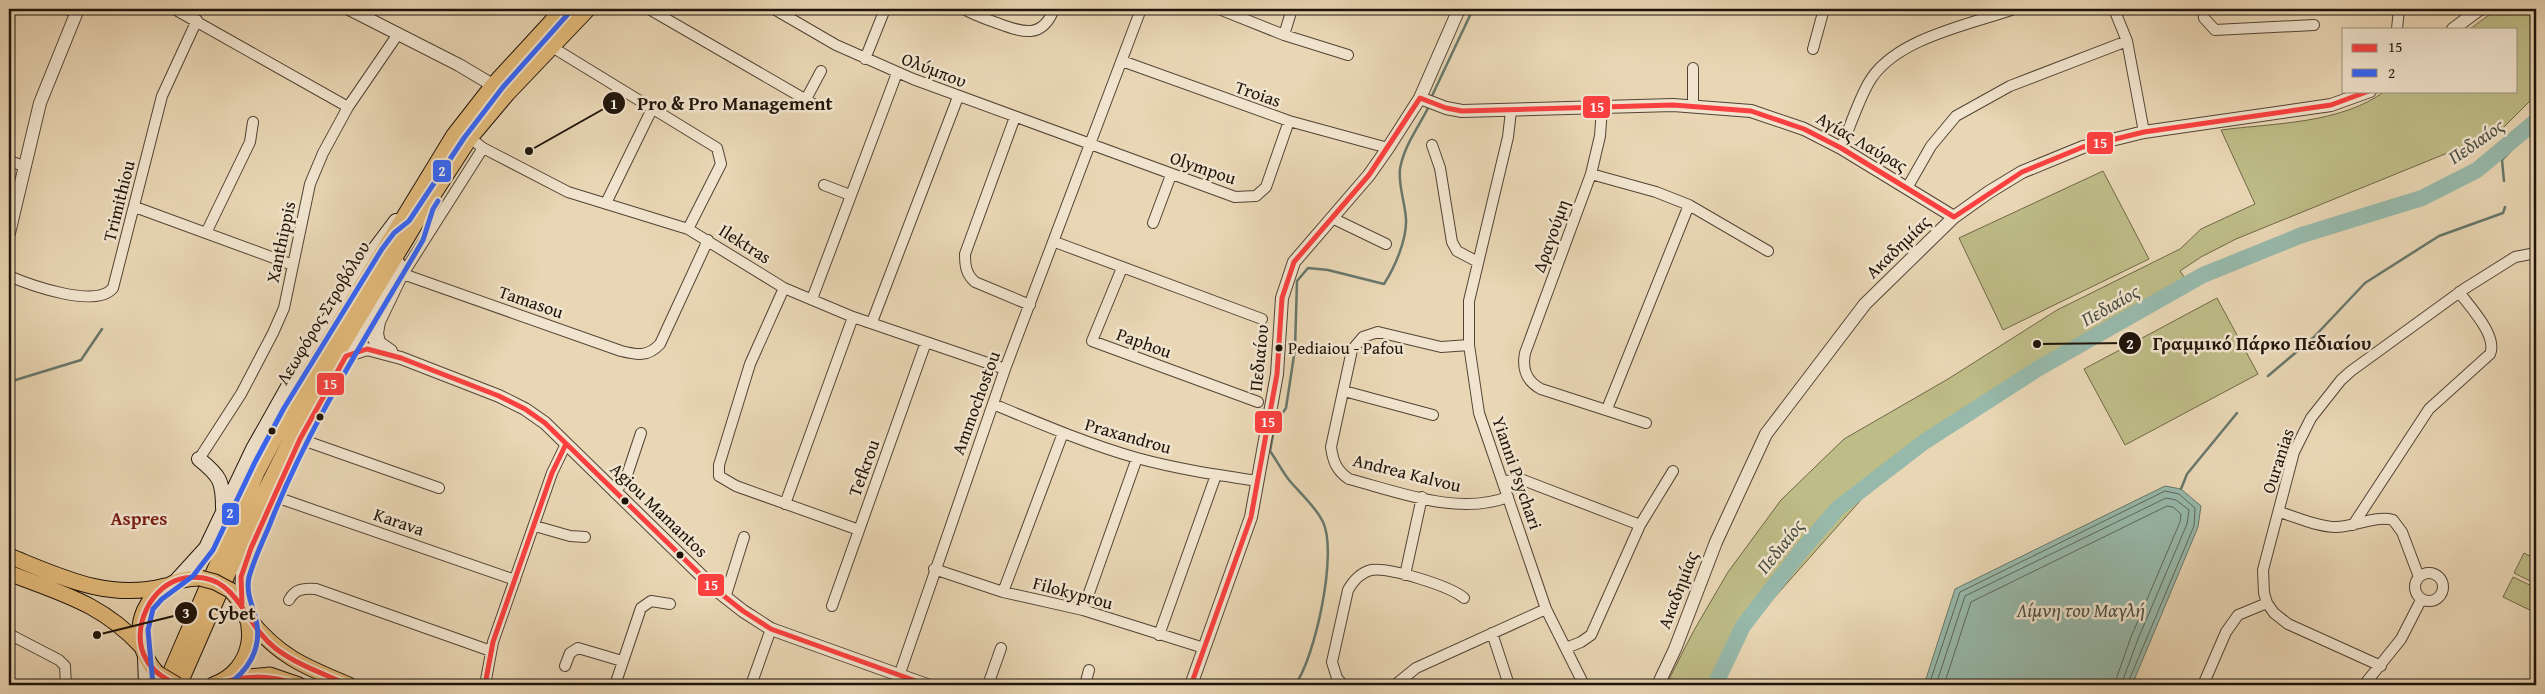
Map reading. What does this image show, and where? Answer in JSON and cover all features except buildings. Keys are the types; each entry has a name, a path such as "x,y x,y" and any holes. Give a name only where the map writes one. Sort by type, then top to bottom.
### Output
{"main road":[{"name":"Λεωφόρος Στροβόλου","path":"161,679 274,438 310,371 403,216 454,135 493,85 563,9"},
{"name":"Λεωφόρος Στροβόλου","path":"178,685 286,446 321,380 426,206 470,138 507,94 588,9"},
{"path":"242,604 243,568 273,496 300,439 416,236 426,206"},
{"path":"146,685 140,624 145,610 154,596 170,584 206,548 253,449 307,353 369,257 394,223 403,216"},
{"path":"199,458 220,479 223,488 223,513"},
{"path":"9,556 60,576 114,592 140,592 200,578 216,582 230,590 242,604 249,619 263,638 286,657 349,685"},
{"path":"9,573 95,607 113,619 143,652 161,679 178,685"},
{"path":"216,684 240,665 248,650 249,619"},
{"path":"216,684 270,675 300,685"}],"street":[{"path":"174,9 197,20 348,107"},
{"path":"349,9 507,94"},
{"path":"649,9 815,106"},
{"name":"Ολύμπου","path":"774,9 865,59 897,73 1090,144"},
{"path":"865,59 885,9"},
{"path":"964,9 1010,28 1030,32 1049,22 1054,9"},
{"name":"Ammochostou","path":"899,676 934,570 993,404 1141,9"},
{"path":"1219,9 1284,35 1348,55"},
{"path":"1284,35 1292,9"},
{"name":"Πεδιαίου","path":"1191,685 1251,517 1276,374 1283,291 1294,262 1369,175 1427,100 1459,9"},
{"path":"1813,49 1824,9"},
{"path":"1841,148 1868,84 1877,71 1895,54 1918,42 2014,9"},
{"path":"2114,9 2127,41 2144,132"},
{"path":"2203,9 2204,18 2215,30 2314,25"},
{"path":"2397,28 2399,9"},
{"path":"2454,28 2480,9"},
{"path":"9,233 40,103 74,10"},
{"name":"Trimithiou","path":"9,276 62,292 93,297 105,294 115,282 162,96 197,20"},
{"name":"Xanthippis","path":"199,458 241,394 274,333 284,308 310,184 323,154 348,107 398,34"},
{"path":"1907,188 1930,146 1956,116 2010,86 2127,41"},
{"path":"552,47 712,144 720,153 721,164 719,170 688,229"},
{"name":"Troias","path":"1122,61 1289,121 1388,148"},
{"path":"1693,68 1693,105"},
{"path":"805,101 821,71"},
{"path":"812,299 897,73"},
{"name":"Ακαδημίας","path":"1658,685 1675,649 1716,542 1766,434 1865,304 1954,217 1989,192 2032,167 2083,147 2144,132 2330,105 2367,92"},
{"path":"872,322 958,97"},
{"name":"Αγίας Λαύρας","path":"1427,100 1462,111 1693,105 1727,108 1768,115 1804,129 1841,148 1954,217"},
{"name":"Δραγούμη","path":"1602,108 1600,136 1591,174 1525,353 1525,373 1534,385 1607,409"},
{"path":"606,203 652,109"},
{"name":"Yianni Psychari","path":"1511,111 1508,137 1469,301 1468,345 1479,413 1546,609 1584,685"},
{"path":"1015,117 965,254 965,263 969,276 975,282 1030,304"},
{"name":"Olympou","path":"1090,144 1235,197 1256,196 1266,187 1271,178 1289,121"},
{"path":"206,233 250,142 253,122"},
{"name":"Ilektras","path":"470,138 483,148 568,192 688,229 784,288 853,317 1006,369"},
{"path":"1432,145 1440,168 1452,242 1458,251 1478,262"},
{"path":"381,346 378,333 380,322 403,274 483,148"},
{"path":"9,161 24,166"},
{"path":"1591,174 1656,192 1689,205 1768,251"},
{"path":"1153,223 1171,175"},
{"path":"824,185 850,195"},
{"path":"1646,423 1607,409 1689,205"},
{"path":"135,207 294,265"},
{"path":"1332,218 1386,244"},
{"name":"Tamasou","path":"403,274 621,351 633,354 648,353 654,350 662,339 708,240"},
{"path":"1054,242 1262,319"},
{"name":"Ouranias","path":"2267,603 2264,593 2263,570 2294,452 2310,418 2325,398 2351,370 2460,292 2515,257 2536,253"},
{"name":"Paphou","path":"1122,268 1092,341 1258,402"},
{"path":"784,288 750,364 718,465 719,476 725,482 859,530"},
{"path":"2353,526 2429,409 2490,354 2493,345 2490,336 2460,292"},
{"path":"785,504 853,317"},
{"path":"368,318 371,334 381,346"},
{"name":"Andrea Kalvou","path":"1468,345 1441,347 1384,332 1371,333 1356,343 1352,350 1331,447 1335,464 1340,472 1349,480 1422,497 1470,504 1492,503 1508,497"},
{"name":"Tefkrou","path":"832,606 926,342"},
{"name":"Agiou Mamantos","path":"381,346 402,358"},
{"name":"Agiou Mamantos","path":"346,356 367,349 402,358 499,396 525,409 545,423 725,598 771,629 927,685"},
{"path":"1344,391 1433,415"},
{"name":"Praxandrou","path":"993,404 1063,433 1138,458 1216,475 1258,481"},
{"path":"615,493 626,475 641,433"},
{"path":"1003,592 1063,433"},
{"path":"300,439 439,488"},
{"path":"485,685 491,651 552,473 566,444"},
{"path":"1083,610 1138,458"},
{"path":"1566,648 1587,638 1597,625 1640,525 1673,471"},
{"path":"1159,635 1216,475"},
{"path":"1503,481 1523,480 1640,525"},
{"name":"Karava","path":"273,496 515,580"},
{"path":"1405,575 1422,497"},
{"path":"2279,512 2328,527 2353,526 2383,519 2394,520 2402,532 2420,577"},
{"path":"535,526 570,536 585,537"},
{"path":"725,598 744,537"},
{"name":"Filokyprou","path":"934,570 1003,592 1083,610 1204,648"},
{"path":"1343,685 1337,678 1332,662 1352,584 1361,574 1370,570 1378,570 1405,575 1452,589 1464,598"},
{"path":"2424,574 2436,574 2441,578 2444,589 2442,595 2433,602 2421,600 2415,586 2420,577 2424,574"},
{"path":"289,600 293,593 299,590 316,589 491,651"},
{"path":"2364,685 2382,666 2411,623 2421,600"},
{"path":"615,685 641,608 651,601 670,604"},
{"path":"2203,685 2226,632 2238,615 2267,603 2288,624 2382,666"},
{"path":"1395,685 1416,668 1546,609"},
{"path":"751,685 771,629"},
{"path":"1492,633 1509,685"},
{"path":"9,634 53,656 65,666 66,685"},
{"path":"565,666 570,653 578,648 622,661"},
{"path":"988,685 1000,648"},
{"path":"1085,685 1089,670"}],"shaded area":[{"path":"2497,9 2536,9 2536,95 2499,132 2236,239 2201,257 2180,271 2185,278 2007,382 1919,440 1868,492 1733,644 1710,685 1666,685 1693,632 1728,572 1781,500 1844,439 1948,379 2057,310 2180,249 2201,229 2255,204 2221,130 2328,116 2367,102 2383,92 2518,92 2518,28 2471,28"},
{"path":"2103,171 2149,259 2003,330 1959,238"},
{"path":"2217,298 2258,374 2125,445 2084,369"},
{"path":"2524,553 2536,559 2536,584 2514,573"},
{"path":"2513,577 2536,588 2536,613 2503,597"}],"water":[{"name":"Λίμνη του Μαγλή","path":"2165,486 2181,489 2201,506 2198,527 2132,685 1924,685 1955,589"}],"waterway":[{"path":"1431,98 1473,9"},
{"path":"1295,685 1303,672 1317,630 1328,557 1327,537 1320,516 1289,480 1270,451 1275,424 1286,408 1295,349 1297,281 1308,268 1328,270 1384,284 1400,253 1405,235 1406,219 1400,181 1402,160 1408,144 1429,106"},
{"name":"Πεδιαίος","path":"1715,685 1743,626 1801,551 1838,508 1924,442 2039,368 2203,275 2302,235 2422,198 2477,170 2536,121"},
{"path":"2504,181 2502,160 2536,124"},
{"path":"2268,376 2314,337 2365,283 2439,236 2503,213 2505,207"},
{"path":"9,382 81,360 102,329"},
{"path":"2181,489 2187,474 2237,413"}],"transit line":[{"name":"2","path":"153,685 148,630 153,609 162,599 193,576 213,550 255,462 284,408 382,249 394,233 409,221 464,138 503,87 568,14"},
{"name":"15","path":"1191,685 1251,517 1277,374 1282,298 1294,262 1369,175 1420,98 1446,108 1462,111 1673,105 1751,111 1804,129 1841,148 1954,217 2022,172 2083,147 2144,132 2331,105 2366,92"},
{"name":"2","path":"227,685 241,674 255,652 258,634 248,590 249,577 286,487 321,415 423,240 433,209 438,201"},
{"name":"15","path":"242,604 241,577 251,548 300,439 346,356 367,349 401,358 499,396 525,409 545,423 715,589 743,611 771,629 927,685"},
{"name":"15","path":"485,685 493,642 552,473 566,444"},
{"name":"15","path":"177,685 163,677 149,664 141,647 140,635 146,610 153,598 173,582 185,578 203,578 217,582 237,600 254,625 275,648 301,664 349,685"},
{"name":"15","path":"213,685 235,679 256,677 288,681 299,685"}],"place":[{"name":"Pro & Pro Management","path":"529,151"},
{"name":"Γραμμικό Πάρκο Πεδιαίου","path":"2037,344"},
{"name":"Pediaiou - Pafou","path":"1279,348"},
{"name":"Cybet","path":"97,635"}],"district":[{"name":"Aspres","path":"139,518"}]}
